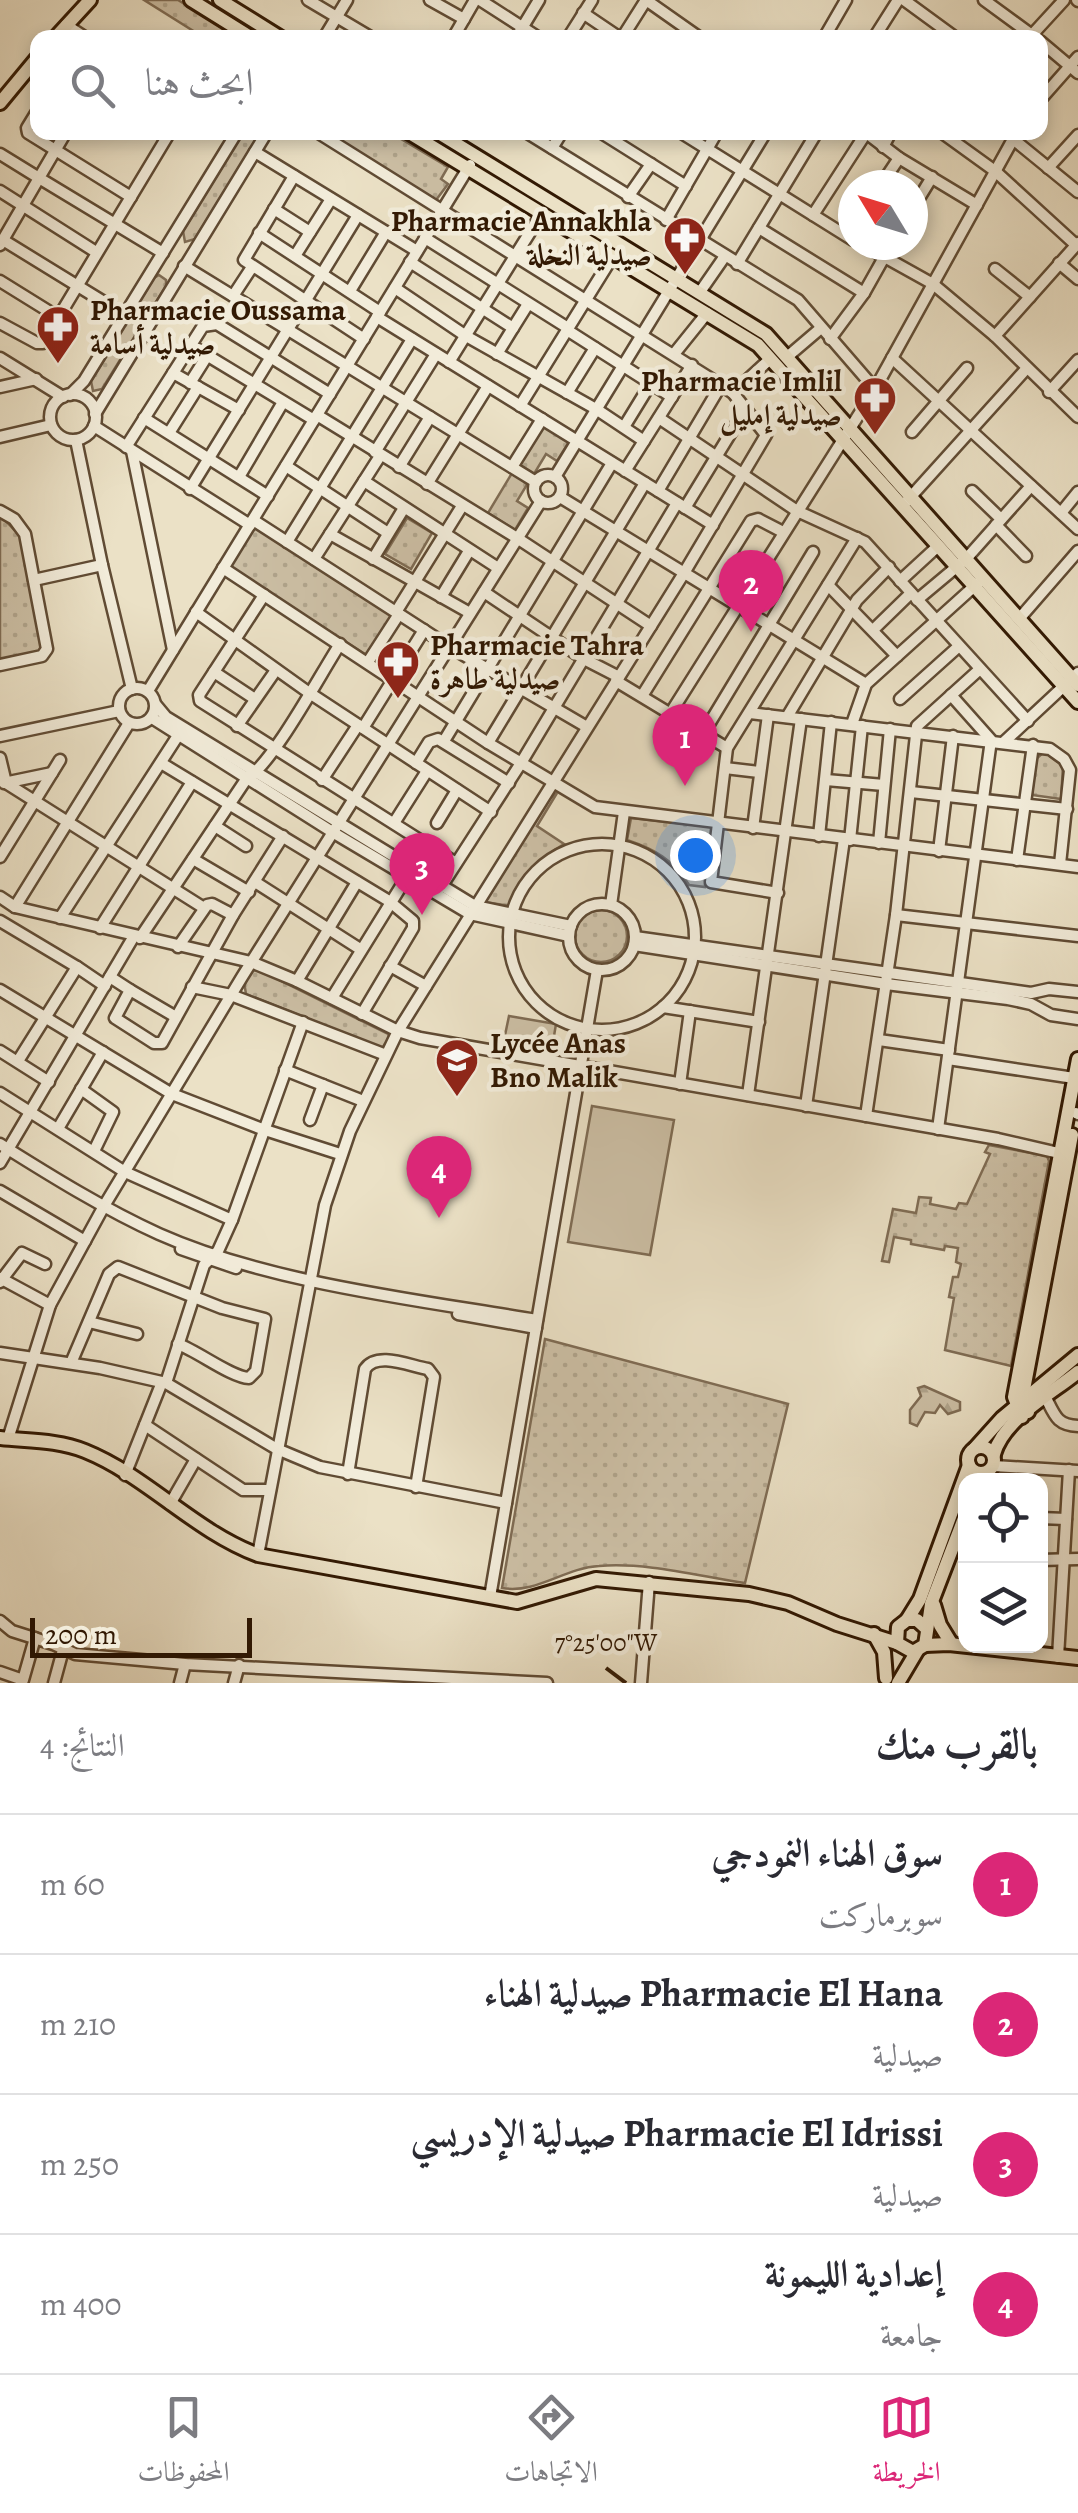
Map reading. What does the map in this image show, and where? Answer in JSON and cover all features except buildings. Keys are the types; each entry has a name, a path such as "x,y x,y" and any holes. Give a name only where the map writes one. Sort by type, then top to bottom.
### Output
{"main road":[{"path":"61,30 90,0"},
{"path":"192,0 239,30"},
{"path":"220,0 268,30"},
{"path":"0,103 30,66"},
{"path":"425,140 472,162 673,284 707,313 751,340 846,435 1073,682"},
{"path":"446,140 542,213 613,256 700,292 766,334 846,435"},
{"path":"907,502 938,546 962,563"},
{"path":"978,582 1019,618 1073,682 1078,702"},
{"path":"1068,1147 1078,1058"},
{"path":"969,1465 977,1472 989,1468 1021,1405 1078,1111"},
{"path":"890,1681 898,1644 896,1632 920,1599 969,1465 968,1457 993,1427 1078,1354"},
{"path":"1021,1405 1046,1398 1078,1372"},
{"path":"4,1439 69,1446 101,1459 223,1540 258,1555 517,1602 596,1579 770,1597 871,1633 908,1652 924,1639 958,1644"},
{"path":"974,1448 986,1447 989,1468"},
{"path":"890,1681 924,1639 934,1596 958,1547"},
{"path":"934,1596 935,1613 953,1644"},
{"path":"871,1633 916,1620 924,1639"},
{"path":"871,1633 884,1652 890,1681"},
{"path":"1032,1653 1078,1658"}],"street":[{"path":"329,30 347,0"},
{"path":"430,0 464,19"},
{"path":"457,30 478,0 528,30"},
{"path":"520,30 539,0"},
{"path":"573,30 592,0"},
{"path":"626,30 646,0 689,30"},
{"path":"829,30 846,0"},
{"path":"881,30 901,0 944,30"},
{"path":"984,0 1024,30"},
{"path":"1041,30 1064,0"},
{"path":"311,1 358,30"},
{"path":"583,14 608,30"},
{"path":"66,25 74,30"},
{"path":"1048,47 1075,66 1048,92"},
{"path":"1048,168 1077,137"},
{"path":"40,140 130,197"},
{"path":"62,140 2,243 125,315"},
{"path":"0,323 40,344 165,140"},
{"path":"232,140 84,381 52,408 52,425 61,437 85,437 262,140"},
{"path":"258,1555 325,1205 340,1154 364,1101 398,1031 766,435 733,393 692,365 330,140"},
{"path":"539,140 798,300 875,388"},
{"path":"552,148 557,140"},
{"path":"615,140 686,186"},
{"path":"693,140 838,228"},
{"path":"666,220 712,140"},
{"path":"555,477 761,140"},
{"path":"737,264 812,140"},
{"path":"813,215 861,140"},
{"path":"874,140 977,205"},
{"path":"882,146 886,140"},
{"path":"960,140 1077,244 995,336"},
{"path":"670,714 875,388 1013,140"},
{"path":"1019,140 1078,192"},
{"path":"255,152 417,251"},
{"path":"0,154 181,272 233,296 536,482"},
{"path":"891,170 899,158"},
{"path":"148,692 472,162"},
{"path":"628,197 651,164"},
{"path":"294,176 244,258 252,267 364,338"},
{"path":"928,184 932,177"},
{"path":"0,191 96,252"},
{"path":"295,256 331,199"},
{"path":"274,210 310,232"},
{"path":"450,362 542,213"},
{"path":"190,488 358,215"},
{"path":"759,228 864,293"},
{"path":"350,291 386,232"},
{"path":"258,234 350,291 412,339 712,524"},
{"path":"425,238 672,396"},
{"path":"171,240 192,253"},
{"path":"520,406 613,256"},
{"path":"700,292 725,256"},
{"path":"830,339 864,293 882,260"},
{"path":"891,260 933,284 995,336 1078,418"},
{"path":"410,262 513,328"},
{"path":"1060,263 1078,279"},
{"path":"233,296 252,267"},
{"path":"995,269 1030,296"},
{"path":"0,281 58,316"},
{"path":"394,288 466,336 596,409 644,441"},
{"path":"497,354 528,304"},
{"path":"674,354 707,313"},
{"path":"173,651 129,449 144,418 203,326 214,322 330,394"},
{"path":"787,356 821,328"},
{"path":"287,542 412,339"},
{"path":"190,346 352,437 517,538 650,626"},
{"path":"567,393 595,348"},
{"path":"314,559 364,481 436,354"},
{"path":"169,432 207,356"},
{"path":"0,358 67,396 88,400 95,420 129,449 287,542 521,690 588,726"},
{"path":"892,358 1078,529"},
{"path":"733,393 770,359"},
{"path":"1049,392 1078,360"},
{"path":"626,471 692,365"},
{"path":"912,432 966,368"},
{"path":"907,502 1027,368"},
{"path":"173,372 239,410"},
{"path":"0,386 36,379"},
{"path":"624,427 651,383"},
{"path":"658,491 721,385"},
{"path":"427,484 488,386"},
{"path":"239,477 284,402"},
{"path":"441,887 522,762 615,602 746,408"},
{"path":"399,467 430,417"},
{"path":"144,418 268,496"},
{"path":"659,418 797,511 857,538 1028,721"},
{"path":"512,468 542,419"},
{"path":"0,437 52,425"},
{"path":"76,440 132,689"},
{"path":"444,741 612,462"},
{"path":"286,466 388,533"},
{"path":"536,482 546,475 555,477 561,484 560,497"},
{"path":"364,481 498,568"},
{"path":"536,482 535,494 541,501 549,503 560,497"},
{"path":"488,742 646,483"},
{"path":"873,630 962,563 1031,486"},
{"path":"972,491 1026,556"},
{"path":"1061,513 1078,492"},
{"path":"560,497 866,684"},
{"path":"4,1439 50,1305 103,1208 251,962 541,501"},
{"path":"368,662 462,506"},
{"path":"372,558 404,508"},
{"path":"0,511 14,519 25,534 46,652 0,665"},
{"path":"642,696 751,521 758,519 783,532"},
{"path":"330,534 470,613"},
{"path":"778,893 711,882 727,748 857,538"},
{"path":"900,581 938,546"},
{"path":"441,597 469,551"},
{"path":"1019,618 1078,551"},
{"path":"703,734 814,552"},
{"path":"34,580 102,564"},
{"path":"787,717 864,590 888,567"},
{"path":"224,568 456,722 595,807 1078,866"},
{"path":"806,1106 856,782 857,725 866,684 978,582"},
{"path":"828,586 897,656"},
{"path":"484,592 727,748"},
{"path":"264,594 199,700 456,863"},
{"path":"196,612 308,692 491,812"},
{"path":"322,780 394,680 424,630"},
{"path":"340,644 273,750 230,804 137,937 3,1152 103,1208 212,1257 310,1283 536,1324"},
{"path":"900,699 958,647"},
{"path":"866,1116 880,1040 918,726 980,669"},
{"path":"237,726 276,670"},
{"path":"214,672 256,699"},
{"path":"1004,742 1073,682"},
{"path":"119,711 123,695 132,689 148,692 166,717 252,776"},
{"path":"938,1129 978,856 990,740 951,695"},
{"path":"119,711 129,723 142,724 152,718 156,705"},
{"path":"0,736 119,711"},
{"path":"750,713 1050,748 1068,764 1071,780 1060,864"},
{"path":"753,828 768,715"},
{"path":"152,718 473,910 570,931"},
{"path":"748,1096 801,719"},
{"path":"818,836 832,722"},
{"path":"129,723 0,922 77,967 130,990 176,1017"},
{"path":"879,844 890,729"},
{"path":"60,918 180,734"},
{"path":"939,851 953,736"},
{"path":"416,764 435,739 509,783"},
{"path":"1018,860 1033,745"},
{"path":"0,758 2,784"},
{"path":"0,857 60,760"},
{"path":"161,763 389,901 413,921 413,928 362,1014"},
{"path":"724,768 759,772"},
{"path":"394,823 427,771"},
{"path":"2,784 52,773"},
{"path":"826,780 884,785"},
{"path":"100,928 192,782"},
{"path":"2,784 68,820 204,908"},
{"path":"436,822 456,790"},
{"path":"911,792 1068,809"},
{"path":"611,905 624,812"},
{"path":"215,826 246,846"},
{"path":"130,990 115,1018 154,1043 162,1043 211,953 283,836"},
{"path":"591,844 619,845 653,858 679,884 694,923 694,949 682,983 663,1007 640,1022 614,1029 586,1029 544,1010 527,992 510,949 511,920 522,890 540,868 564,852 591,844"},
{"path":"192,859 289,902 360,949"},
{"path":"409,874 441,887 473,910"},
{"path":"332,998 409,874"},
{"path":"298,980 357,882"},
{"path":"0,897 13,906 251,962 420,1038 938,1129 1068,1147"},
{"path":"178,947 204,908 212,904 233,916"},
{"path":"611,905 624,912 632,923 635,941 620,965 596,970 576,958 570,931 587,907 611,905"},
{"path":"896,915 1078,936"},
{"path":"635,941 958,987 1078,992"},
{"path":"390,966 426,986"},
{"path":"18,1062 77,967"},
{"path":"490,1597 596,970"},
{"path":"192,987 231,995 386,1056"},
{"path":"958,987 1036,1006 1052,1015 1078,1018"},
{"path":"1036,1006 1038,991"},
{"path":"2,996 45,1017 172,1094 340,1154"},
{"path":"663,1007 759,1022"},
{"path":"680,1084 690,1012"},
{"path":"125,1475 194,1297 232,1220 303,1022"},
{"path":"880,1040 1074,1078"},
{"path":"0,1051 49,1082"},
{"path":"59,1127 103,1052"},
{"path":"285,1070 364,1101"},
{"path":"310,1120 323,1086"},
{"path":"81,1090 113,1112 94,1151"},
{"path":"0,1093 126,1172 232,1220"},
{"path":"0,1191 85,1241"},
{"path":"45,1264 22,1253 1,1280 50,1305"},
{"path":"71,1363 109,1274 118,1267 194,1297 264,1318 256,1371 249,1378 242,1378 178,1344"},
{"path":"88,1322 137,1334"},
{"path":"0,1353 164,1382 278,1450 320,1467 506,1503"},
{"path":"348,1474 366,1366 378,1359 394,1362 428,1370 434,1377 416,1487"},
{"path":"1046,1398 1061,1424 1078,1426"},
{"path":"145,1424 243,1490 270,1490"},
{"path":"170,1504 196,1459"},
{"path":"989,1468 1074,1470 1064,1559 1068,1585 1058,1657"},
{"path":"1048,1560 1078,1559"},
{"path":"640,1683 648,1582"},
{"path":"2,1627 75,1654 370,1679 548,1683"},
{"path":"0,1672 22,1681 35,1638"},
{"path":"54,1683 62,1650"},
{"path":"180,1683 185,1664"},
{"path":"234,1683 239,1665"}],"green space":[{"path":"144,0 178,0 227,30 192,30"},
{"path":"239,140 256,140 195,239 185,242 183,231"},
{"path":"337,140 403,140 448,167 441,179 448,184 436,200"},
{"path":"159,275 166,280 166,286 102,389 93,391 91,381"},
{"path":"541,425 569,442 557,461 546,454 534,474 518,464"},
{"path":"512,473 528,483 517,501 528,508 515,530 488,513"},
{"path":"0,515 22,538 43,647 39,652 0,660"},
{"path":"407,518 432,533 411,569 385,554"},
{"path":"255,526 391,615 368,656 232,569"},
{"path":"1044,752 1063,766 1061,799 1032,795 1036,759"},
{"path":"557,793 537,826 564,844 531,870 510,906 485,902 547,800"},
{"path":"631,818 713,827 705,887 689,885 663,856 627,840"},
{"path":"601,910 619,918 627,936 619,954 601,962 583,954 575,936 583,918"},
{"path":"255,968 390,1038 382,1048 246,994 244,982"},
{"path":"509,1016 556,1024 552,1048 504,1040"},
{"path":"592,1106 674,1120 650,1255 568,1242"},
{"path":"989,1145 1047,1156 1049,1161 1011,1366 945,1350 954,1298 949,1297 953,1277 958,1277 961,1264 956,1262 958,1248 945,1246 944,1250 894,1237 889,1262 882,1261 893,1209 916,1213 919,1197 931,1198 930,1204 956,1209 959,1203 967,1204 990,1154 985,1152"},
{"path":"545,1339 788,1404 745,1583 617,1565 586,1568 527,1587 502,1588"},
{"path":"924,1386 960,1402 960,1410 948,1414 940,1405 935,1413 925,1412 917,1426 910,1423 910,1410 921,1396 918,1388"}],"place":[{"name":"Pharmacie Annakhla صيدلية النخلة","path":"685,276"},
{"name":"Pharmacie Oussama صيدلية أسامة","path":"58,365"},
{"name":"Pharmacie Imlil صيدلية إمليل","path":"875,436"},
{"name":"Pharmacie El Hana صيدلية الهناء","path":"751,632"},
{"name":"Pharmacie Tahra صيدلية طاهرة","path":"398,700"},
{"name":"سوق الهناء النمودجي","path":"685,786"},
{"name":"Pharmacie El Idrissi صيدلية الإدريسي","path":"422,915"},
{"name":"Lycée Anas Bno Malik","path":"457,1098"},
{"name":"إعدادية الليمونة","path":"439,1218"}]}
